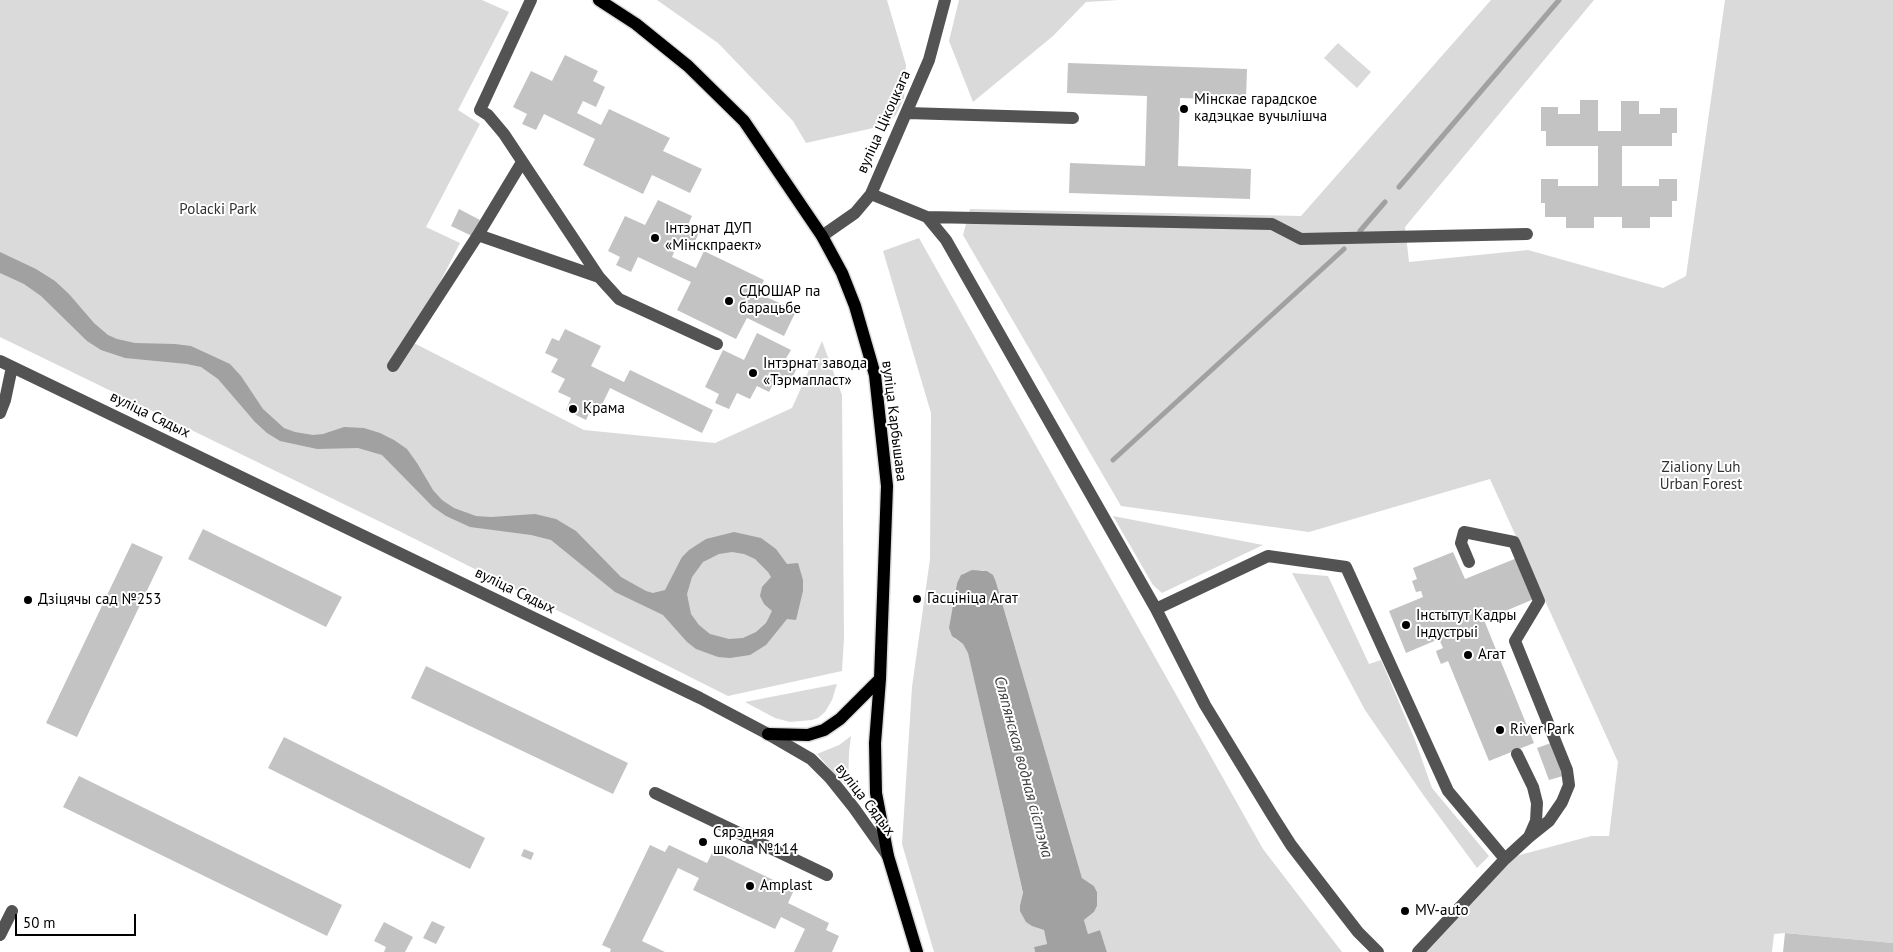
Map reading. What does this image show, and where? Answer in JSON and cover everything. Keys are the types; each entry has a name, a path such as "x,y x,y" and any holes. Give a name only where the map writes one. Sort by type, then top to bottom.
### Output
{"main road":[{"name":"вуліца Карбышава","path":"599,0 636,24 688,66 744,121 822,236 842,272 851,297 875,375 887,486 880,679 875,742 876,793 888,856"},
{"path":"768,734 808,736 824,730 840,719 880,679"},
{"name":"вуліца Сядых","path":"888,856 917,952"}],"street":[{"path":"531,0 480,110 488,115 504,134 599,277 619,299 717,344"},
{"name":"вуліца Цікоцкага","path":"822,236 854,213 870,194 929,60 946,0"},
{"path":"907,113 1073,118"},
{"path":"393,366 522,162"},
{"path":"870,194 927,217 1272,224 1301,239 1527,234"},
{"path":"927,217 946,240 1156,609 1205,705 1291,845 1358,932 1378,952"},
{"path":"478,234 599,277"},
{"path":"0,413 5,400 6,364"},
{"name":"вуліца Сядых","path":"6,364 700,698 768,734 811,759 830,778 888,856"},
{"path":"1418,952 1505,859 1549,821 1562,802 1569,785 1568,770 1515,641 1539,601 1514,542 1464,532 1461,543 1469,562"},
{"path":"1156,609 1268,556 1346,567 1448,791 1505,859"},
{"path":"1517,754 1533,787 1537,803 1536,822 1529,837"},
{"path":"655,793 827,875"},
{"path":"0,935 12,911"}],"green space":[{"name":"Polacki Park","path":"0,0 482,0 509,12 458,110 480,124 426,227 460,243 410,341 584,430 715,443 792,408 822,341 842,395 844,638 842,671 728,696 397,530 0,337"},
{"path":"657,0 887,0 906,65 904,98 896,115 882,126 806,143 793,121 718,43"},
{"path":"959,0 1119,0 1086,2 1053,36 973,102 949,41"},
{"name":"Zialiony Luh Urban Forest","path":"1491,0 1594,0 1405,227 1409,262 1528,250 1663,288 1686,276 1725,0 1893,0 1893,943 1785,933 1774,934 1772,952 1418,952 1505,859 1591,836 1609,836 1618,762 1490,479 1309,532 1121,506 963,235 970,209 1301,216"},
{"path":"1338,43 1371,72 1357,88 1324,58"},
{"path":"919,238 1263,849 1342,952 1107,952 1100,930 1088,934 1084,920 1094,912 1097,906 1097,892 1094,886 1082,878 996,582 990,573 983,570 964,573 957,583 954,597 955,639 963,644 968,652 1023,894 1020,911 1038,928 1044,929 1047,944 1034,947 1035,952 934,952 902,844 912,687 930,559 931,413 883,251"},
{"path":"1113,516 1263,545 1162,593 1153,585"},
{"path":"1292,573 1328,576 1369,664 1381,660 1415,740 1432,788 1489,856 1477,868 1424,796 1365,710"},
{"path":"837,684 832,700 825,712 812,720 790,722 775,718 745,702"},
{"path":"851,736 848,787 817,754 839,745"}],"water":[{"path":"0,252 36,269 55,281 94,323 108,335 135,343 191,346 230,364 241,376 263,409 284,428 313,435 323,434 344,427 364,428 394,440 407,449 433,490 442,500 454,508 476,516 491,517 535,514 556,519 576,531 621,577 646,591 653,593 665,590 682,557 706,539 734,532 761,538 776,549 787,564 798,563 803,580 803,591 796,620 787,619 766,645 750,655 730,658 718,657 696,649 687,642 663,615 615,592 551,540 531,535 470,527 446,516 433,507 382,455 358,448 317,449 280,441 255,422 218,379 201,367 125,358 101,350 87,341 41,296 24,284 0,273","holes":["732,552 744,554 755,559 771,577 762,587 760,596 764,604 772,611 766,623 756,632 743,638 729,639 710,634 699,625 691,614 687,594 692,577 703,562 719,554"]},
{"name":"Сляпянская водная сістэма","path":"972,570 987,571 993,575 996,582 1082,878 1094,886 1097,892 1097,906 1094,912 1084,920 1088,934 1100,930 1107,952 1035,952 1034,947 1047,944 1044,930 1026,922 1020,911 1023,893 968,653 963,644 952,636 949,628 957,583 961,575"}],"building":[{"path":"565,55 598,71 593,81 605,87 596,107 583,101 577,113 601,125 609,109 670,138 663,151 702,169 690,193 652,175 643,194 583,165 595,139 544,114 536,130 522,124 527,114 513,107 531,71 552,81"},
{"path":"1068,63 1247,69 1246,100 1180,98 1178,166 1251,169 1250,199 1069,193 1070,163 1145,166 1147,96 1067,93"},
{"path":"1580,100 1598,100 1598,131 1621,131 1621,101 1639,101 1639,114 1660,114 1660,108 1677,108 1677,133 1672,133 1672,146 1622,146 1622,186 1659,186 1659,179 1677,179 1677,201 1672,201 1672,217 1650,217 1650,228 1622,228 1622,217 1594,217 1594,228 1566,228 1566,217 1545,217 1545,203 1541,203 1541,179 1558,179 1558,186 1598,186 1598,146 1546,146 1546,131 1541,131 1541,107 1558,107 1558,114 1580,114"},
{"name":"СДЮШАР па барацьбе","path":"658,200 692,216 688,225 700,231 690,251 677,245 672,257 696,268 704,251 764,280 758,293 796,311 784,336 747,318 736,339 677,310 691,282 638,257 631,272 616,265 620,257 608,251 625,216 645,225"},
{"path":"459,209 480,220 472,236 451,226"},
{"path":"565,329 601,346 591,366 624,382 630,370 713,410 702,433 610,388 599,411 592,407 586,420 566,410 571,398 558,392 565,379 551,372 558,359 545,353 552,338 559,341"},
{"name":"Інтэрнат завода «Тэрмапласт»","path":"757,333 791,350 785,360 798,366 788,386 775,380 769,392 757,386 750,399 737,393 729,409 715,403 719,394 705,387 723,350 744,360"},
{"path":"203,529 342,597 326,627 188,559"},
{"path":"132,543 163,557 77,737 46,723"},
{"name":"Агат","path":"1453,552 1465,579 1517,558 1534,599 1484,620 1534,743 1489,761 1448,661 1441,664 1438,657 1436,651 1443,648 1439,639 1406,653 1389,611 1423,597 1421,591 1416,592 1412,581 1417,579 1413,568"},
{"path":"426,666 628,763 613,794 411,698"},
{"path":"284,737 485,838 470,869 268,768"},
{"path":"1551,743 1563,776 1549,780 1537,748"},
{"path":"79,776 342,905 327,936 63,807"},
{"path":"650,845 665,852 669,845 707,863 713,851 794,890 788,903 829,923 826,930 839,936 832,952 794,952 805,929 781,917 775,929 693,890 699,878 678,868 642,941 665,952 610,952 611,949 602,945"},
{"path":"524,849 534,853 531,860 521,856"},
{"path":"432,921 445,927 436,944 423,938"},
{"path":"384,922 413,937 405,952 384,952 386,947 374,941"},
{"path":"1785,933 1893,943 1893,952 1783,952"}],"waterway":[{"path":"1399,187 1559,0"},
{"path":"1360,231 1385,202"},
{"path":"1113,460 1344,249"}],"place":[{"name":"Мінскае гарадское кадэцкае вучылішча","path":"1184,109"},
{"name":"Інтэрнат ДУП «Мінскпраект»","path":"655,238"},
{"name":"СДЮШАР па барацьбе","path":"729,301"},
{"name":"Інтэрнат завода «Тэрмапласт»","path":"753,373"},
{"name":"Крама","path":"573,409"},
{"name":"Гасцініца Агат","path":"917,599"},
{"name":"Дзіцячы сад №253","path":"28,600"},
{"name":"Інстытут Кадры Індустрыі","path":"1406,625"},
{"name":"Агат","path":"1468,655"},
{"name":"River Park","path":"1500,730"},
{"name":"Сярэдняя школа №114","path":"703,842"},
{"name":"Amplast","path":"750,886"},
{"name":"MV-auto","path":"1405,911"}]}
